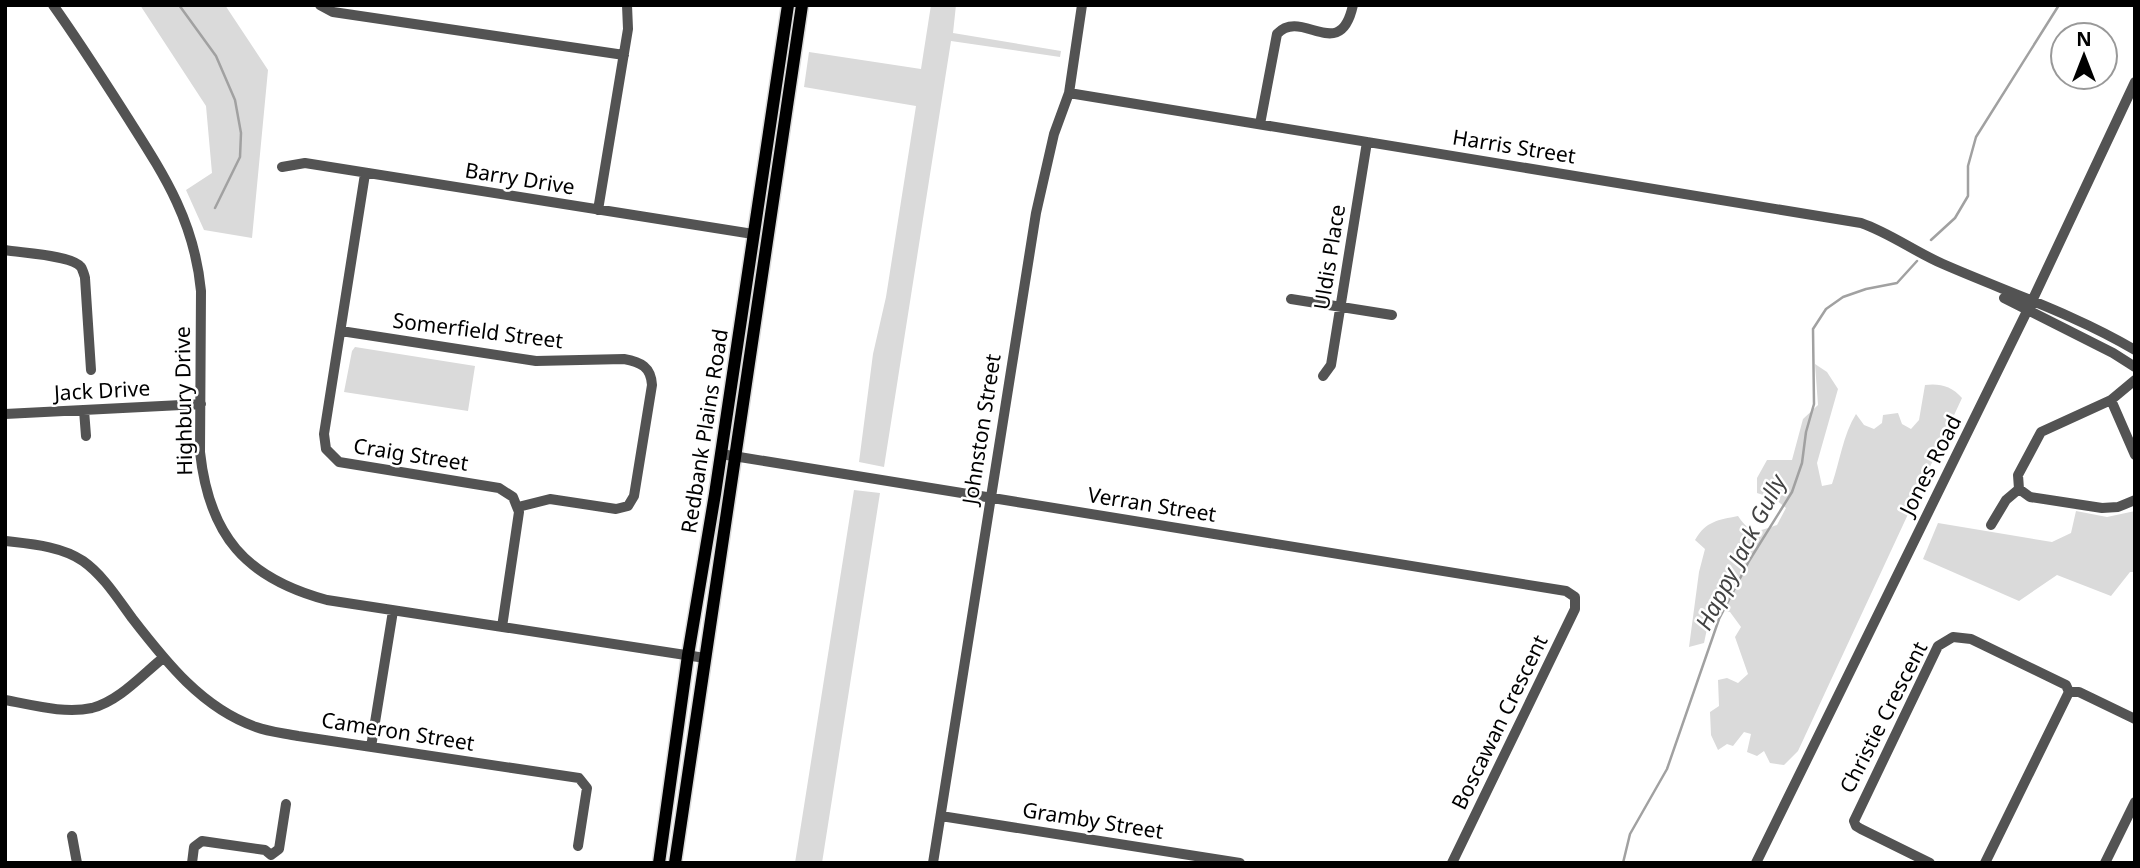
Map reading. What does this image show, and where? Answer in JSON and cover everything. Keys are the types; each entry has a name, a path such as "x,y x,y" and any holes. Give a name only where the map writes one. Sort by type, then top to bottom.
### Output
{"main road":[{"name":"Redbank Plains Road","path":"659,863 688,655 788,5"},
{"name":"Redbank Plains Road","path":"675,863 802,5"}],"street":[{"name":"Highbury Drive","path":"53,5 159,166 183,211 198,265 201,291 200,452 208,500 216,520 233,545 257,569 282,586 327,600 705,658"},
{"path":"320,5 333,12 624,55"},
{"path":"598,210 628,29 627,5"},
{"name":"Johnston Street","path":"933,863 1040,190 1054,134 1069,93 1082,5"},
{"path":"1260,124 1277,34 1286,27 1340,32 1348,23 1353,5"},
{"name":"Jones Road","path":"1756,863 2030,306 2135,82"},
{"name":"Harris Street","path":"1069,93 1845,219 1875,228 2030,306"},
{"name":"Uldis Place","path":"1323,376 1331,365 1367,142"},
{"name":"Barry Drive","path":"282,167 306,163 753,234"},
{"name":"Craig Street","path":"365,174 324,434 326,449 339,462 499,488 513,498 518,506"},
{"path":"5,250 64,259 82,268 85,278 91,370"},
{"path":"1291,299 1392,315"},
{"path":"2030,306 2135,350"},
{"path":"2030,306 2135,367"},
{"name":"Somerfield Street","path":"341,331 536,361 624,359 646,366 652,385 634,496 628,506 616,509 550,499 518,506"},
{"path":"2135,380 2111,401 2041,432 2018,475 2019,489 2030,497 2102,508 2118,507 2135,499"},
{"path":"2111,401 2135,455"},
{"name":"Jack Drive","path":"5,414 201,404"},
{"path":"84,410 86,436"},
{"name":"Verran Street","path":"721,454 1566,591 1575,597"},
{"path":"1991,525 2006,500 2019,489"},
{"path":"502,627 518,506"},
{"name":"Cameron Street","path":"5,541 53,548 82,561 107,584 163,658 190,686 219,709 256,727 579,778 587,788 578,846"},
{"name":"Boscawan Crescent","path":"1452,863 1576,609 1575,597"},
{"path":"372,747 393,611"},
{"name":"Christie Crescent","path":"1930,863 1861,829 1854,821 1938,646 1952,637 1971,639 2066,685 2069,692"},
{"path":"5,701 66,710 93,707 118,695 163,658"},
{"path":"1985,863 2069,692 2079,692 2135,719"},
{"path":"2105,863 2135,802"},
{"path":"192,863 194,847 202,841 265,850 271,859 279,849 286,804"},
{"name":"Gramby Street","path":"941,816 1240,863"},
{"path":"72,836 77,863"}],"shaded area":[{"path":"140,5 225,5 268,70 252,238 204,230 186,190 212,173 206,106"},
{"path":"931,5 956,5 953,33 1061,51 1060,57 951,41 884,467 859,462 873,354 886,297 916,106 804,87 809,52 921,69"},
{"path":"355,347 475,366 468,411 344,392"},
{"path":"1815,364 1827,372 1838,389 1817,463 1822,486 1832,484 1845,439 1856,414 1864,425 1874,429 1882,423 1883,415 1898,413 1902,424 1911,429 1919,420 1925,385 1945,386 1962,398 1798,751 1784,765 1770,763 1764,751 1757,756 1747,752 1751,734 1744,732 1733,746 1727,744 1718,750 1711,735 1710,712 1719,706 1718,680 1727,678 1738,683 1748,674 1735,637 1741,627 1730,612 1719,610 1708,624 1704,643 1689,647 1699,572 1705,549 1695,540 1708,525 1738,516 1755,530 1777,525 1786,508 1775,499 1757,493 1757,478 1767,460 1792,460 1803,419 1818,405"},
{"path":"854,490 880,493 822,863 795,863"},
{"path":"2076,511 2107,517 2135,511 2135,572 2130,572 2111,596 2057,575 2019,601 1923,559 1938,523 2052,542 2071,533"}],"waterway":[{"path":"179,5 216,56 235,100 241,133 240,157 215,208"},
{"name":"Happy Jack Gully","path":"1931,240 1955,218 1968,196 1968,166 1976,137 2059,5"},
{"name":"Happy Jack Gully","path":"1623,863 1630,834 1667,769 1719,619 1749,561 1792,492 1802,463 1806,432 1814,404 1813,329 1826,309 1843,297 1897,283 1917,261"}]}
